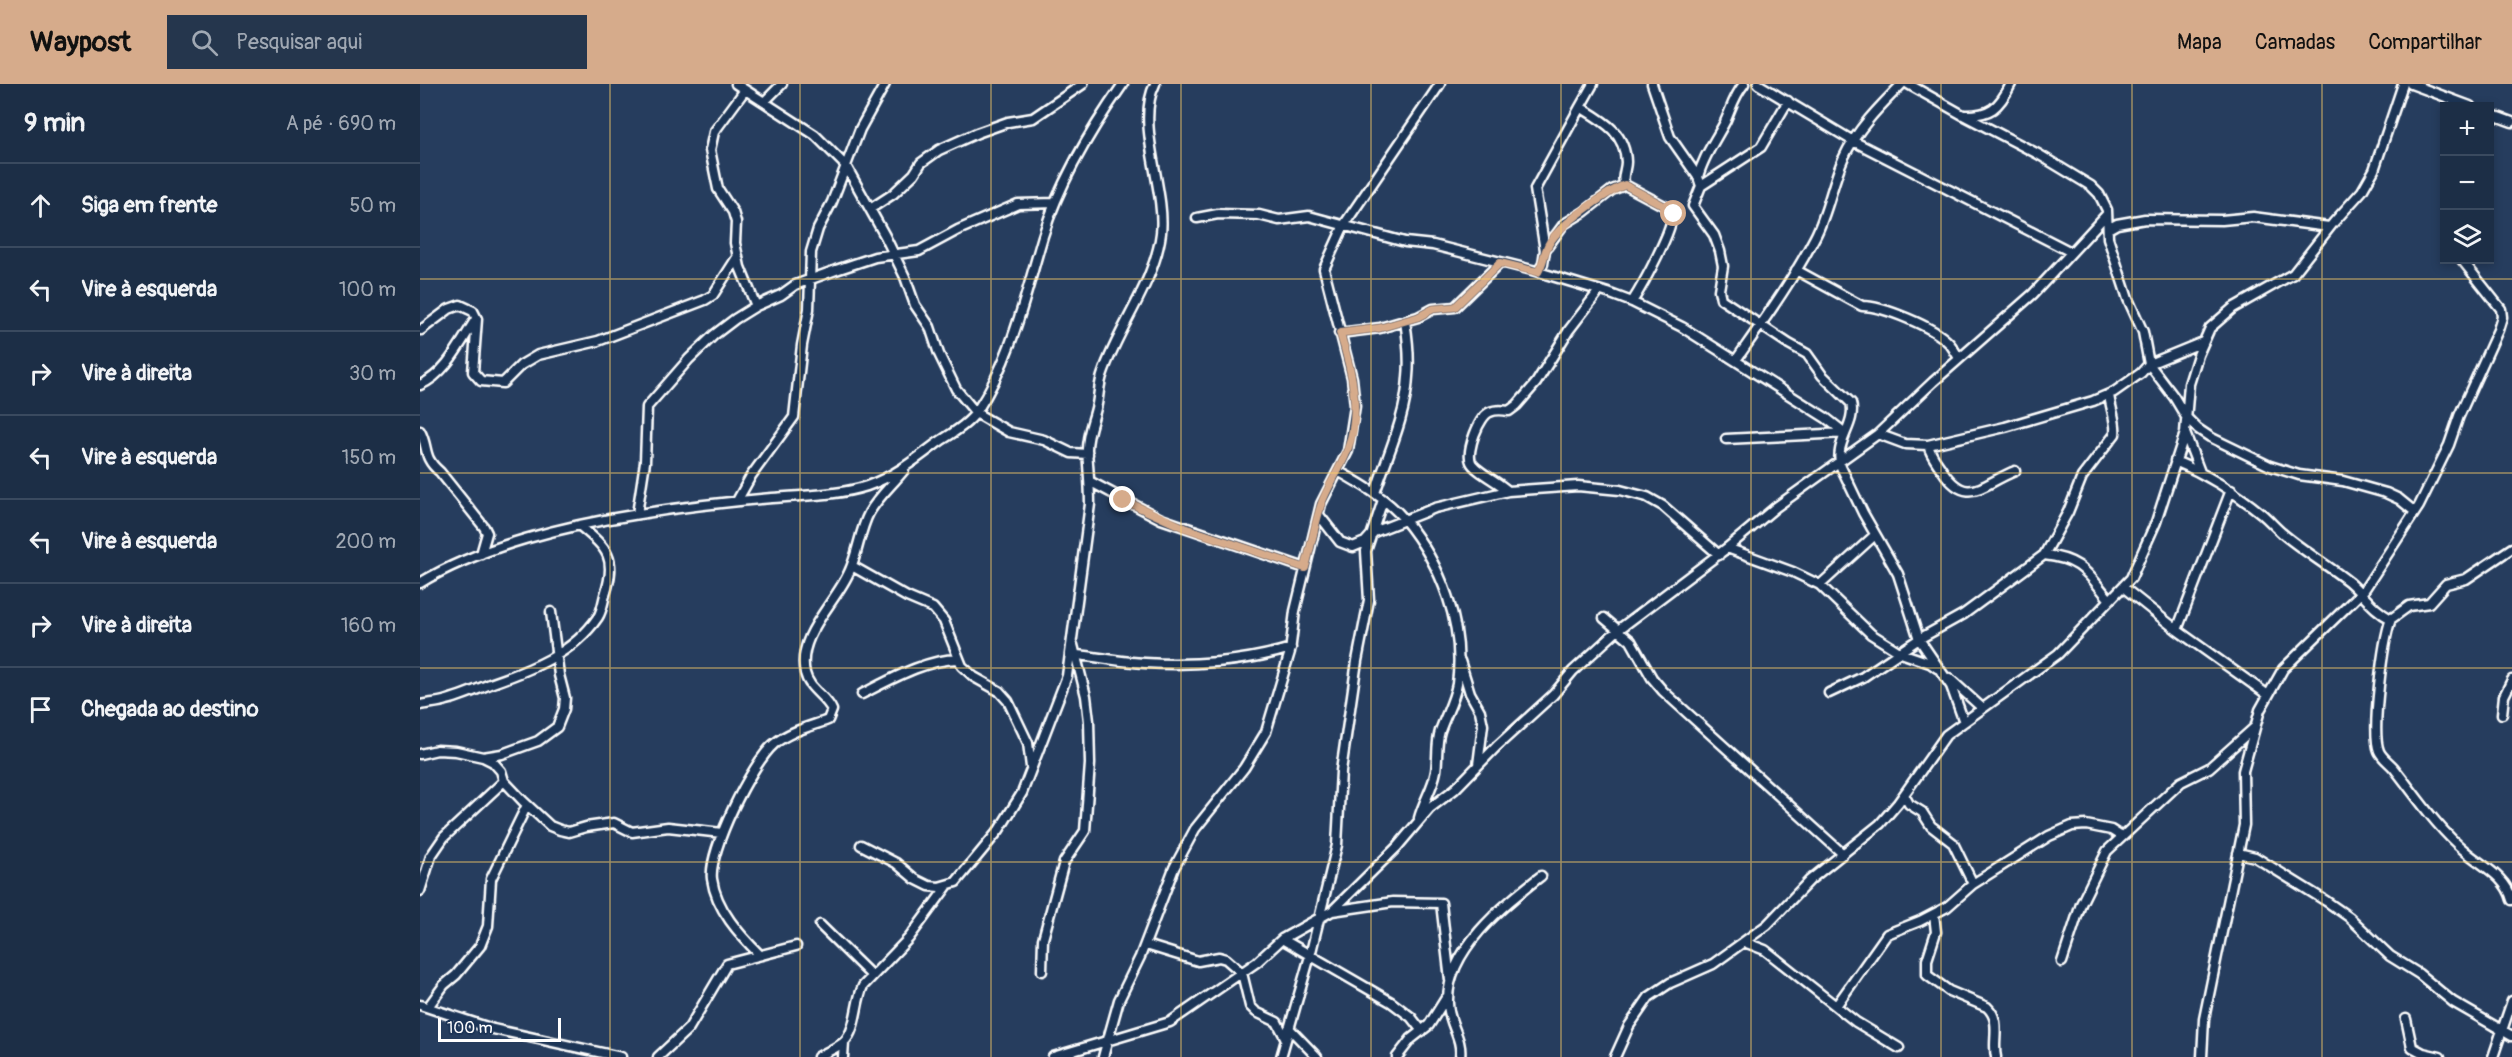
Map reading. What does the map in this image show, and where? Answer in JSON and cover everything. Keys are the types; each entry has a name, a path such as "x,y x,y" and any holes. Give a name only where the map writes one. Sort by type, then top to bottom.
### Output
{"street":[{"path":"736,84 815,135 846,166 905,278 915,305 930,327 939,354 956,389 976,413 1009,432 1044,440 1071,453 1088,454"},
{"path":"764,102 782,84"},
{"path":"737,501 751,476 794,417 802,345 809,309 811,279 809,268 815,241 870,108 885,84"},
{"path":"870,209 893,194 921,164 939,150 1008,122 1033,118 1073,87 1083,84"},
{"path":"420,583 440,571 481,554 580,526 637,514 737,501 834,493 866,486 886,478 908,464 976,413 1017,327 1055,203 1084,142 1123,84"},
{"path":"861,845 896,863 922,883 939,887 956,882 999,830 1022,793 1031,770 1066,676 1090,482 1088,454 1090,427 1103,373 1122,327 1152,266 1161,233 1160,191 1148,130 1151,92 1155,84"},
{"path":"1102,1057 1119,1000 1146,945 1174,868 1196,829 1244,768 1263,738 1291,648 1295,611 1321,504 1348,451 1355,406 1348,357 1324,269 1344,225 1379,177 1440,84"},
{"path":"1538,272 1543,264 1545,250 1534,189 1593,84"},
{"path":"1652,84 1670,137 1700,181"},
{"path":"1744,84 1734,98 1724,123 1703,160 1693,206 1714,235 1720,251 1723,266 1718,296 1734,310 1807,354 1822,375 1851,403 1853,408 1840,446 1840,463 1875,535 1898,574 1919,639 1951,686 1964,722"},
{"path":"1758,84 1853,141 2071,252"},
{"path":"1736,360 1796,270 1817,234 1843,159 1853,141 1870,117 1902,84"},
{"path":"1908,84 2038,154 2091,186 2104,201 2108,238 2121,282 2143,332 2149,364 2186,417 2210,437 2270,466 2299,475 2343,482 2386,493 2399,499 2415,512"},
{"path":"1963,115 1984,115 1990,112 2011,84"},
{"path":"1615,1057 1629,1026 1649,997 1670,984 1713,964 1767,925 1810,880 1880,824 1947,735 2058,654 2131,578 2142,558 2185,433 2189,384 2210,328 2227,313 2293,274 2369,182 2403,84"},
{"path":"2411,84 2458,102"},
{"path":"746,90 720,122 710,140 715,180 733,212 736,222 735,243 740,267 756,306"},
{"path":"1700,181 1761,147 1788,101"},
{"path":"1580,107 1613,128 1620,138 1626,163 1623,181 1625,185 1672,210 1674,214 1650,274 1632,302"},
{"path":"2494,115 2512,122"},
{"path":"1545,250 1564,224 1612,190 1625,185"},
{"path":"637,514 645,462 647,407 650,401 714,335 756,306 811,279 874,257 919,251 958,230 1018,204 1055,203"},
{"path":"1197,218 1218,214 1258,215 1279,220 1310,216 1405,242 1433,245 1538,272 1599,291 1632,302 1682,327 1826,418 1845,433"},
{"path":"1053,1057 1170,1022 1242,973 1282,939 1332,910 1397,847 1419,819 1455,789 1618,630 1719,555 1776,507 1878,434 1959,358 2033,294 2107,214"},
{"path":"2108,229 2117,224 2145,219 2222,220 2253,217 2330,227"},
{"path":"420,330 442,313 460,305 472,311 477,319 473,372 481,381 503,383 521,365 538,355 598,341 705,300 713,295 738,256"},
{"path":"1340,333 1380,328 1405,321 1433,309 1455,307 1500,263"},
{"path":"2202,1057 2204,1019 2245,816 2243,771 2260,710 2283,669 2360,595 2415,512 2449,445 2459,416 2485,363 2502,317 2501,309 2465,264"},
{"path":"1796,270 1862,306 1874,306 1931,331 1949,342 1959,358"},
{"path":"1508,490 1471,463 1469,452 1471,443 1489,412 1509,411 1532,388 1563,338 1599,291"},
{"path":"420,385 433,379 442,369 477,319"},
{"path":"1375,493 1389,454 1406,392 1408,348 1405,321"},
{"path":"1878,434 1905,444 1928,445 2006,427 2109,394 2124,386 2149,364 2203,342"},
{"path":"1829,693 1857,681 1919,639 1964,614 2044,555 2068,512 2082,477 2115,434 2116,427 2110,411 2109,394"},
{"path":"420,431 426,455 432,465 440,471 484,526 487,533 481,554"},
{"path":"1726,439 1845,433"},
{"path":"2185,433 2200,472"},
{"path":"1928,445 1931,456 1950,482 1959,490 1969,492 2015,471"},
{"path":"2175,461 2200,472 2209,480 2230,490 2264,516 2282,534 2351,584 2376,610 2391,619"},
{"path":"760,955 731,925 714,887 712,878 715,855 722,832 751,774 774,744 801,728 828,720 832,710 829,703 818,693 805,673 805,650 852,566 869,513 908,464"},
{"path":"1338,471 1375,493 1404,519 1434,566 1458,632 1457,682 1454,698 1439,735 1436,772 1419,819"},
{"path":"1090,482 1177,525 1305,568"},
{"path":"1319,515 1341,542 1353,547 1365,542 1374,532 1435,508 1508,490 1578,486 1636,493 1663,506 1719,555"},
{"path":"2177,630 2230,490"},
{"path":"1281,1057 1310,956 1337,845 1337,811 1341,771 1357,661 1369,600 1366,568 1370,537 1383,500"},
{"path":"420,705 446,701 516,676 558,656 599,616 608,589 611,562 609,553 602,543 580,526"},
{"path":"1820,585 1875,535"},
{"path":"2052,540 2064,557"},
{"path":"1727,548 1793,572 1820,585 1871,634 1901,652 1930,663 1982,708"},
{"path":"2512,548 2466,579 2446,584 2429,603 2409,606 2391,619 2379,698 2376,741 2378,750 2422,807 2464,851 2508,885 2512,900"},
{"path":"2044,555 2064,557 2074,561 2110,600"},
{"path":"852,566 907,597 933,608 944,621 958,659 967,672 999,691 1008,702 1028,743 1031,770"},
{"path":"2123,587 2177,630 2268,695"},
{"path":"483,757 502,754 538,741 557,727 564,709 565,698 551,612"},
{"path":"1604,618 1631,641 1652,678 1663,691 1842,854"},
{"path":"1042,971 1043,939 1061,870 1070,851 1081,841 1085,831 1090,764 1089,721 1086,696 1071,639"},
{"path":"1076,655 1143,663 1172,663 1251,657 1291,648"},
{"path":"1457,655 1470,693 1480,711 1483,725 1478,765"},
{"path":"862,694 920,667 946,659 958,659"},
{"path":"2502,714 2504,696 2512,680"},
{"path":"2062,962 2081,904 2107,851 2181,783 2209,768 2255,727"},
{"path":"420,754 438,750 456,751 494,762 501,771 504,781 528,806 550,826 569,832 614,823 632,832 668,827 722,832"},
{"path":"420,891 431,856 444,837 504,781"},
{"path":"1904,795 1909,804 1922,812 1931,826 1953,843 1973,884"},
{"path":"528,806 491,879 488,926 480,946 456,975 424,1006 493,1029 621,1057"},
{"path":"1836,1006 1887,934 1947,907 1973,884 2049,836 2072,826 2095,826 2110,830 2122,837"},
{"path":"2238,852 2264,862 2326,901 2349,917 2390,956 2420,974 2453,1002 2512,1036"},
{"path":"1460,1057 1462,1046 1448,1008 1448,995 1470,941 1505,905 1541,876"},
{"path":"843,1057 844,1042 852,1028 859,994 872,976 909,938 948,885"},
{"path":"1332,910 1393,902 1441,903 1451,984"},
{"path":"1934,914 1936,932 1927,960 1927,975 1948,992 1987,1007 1995,1020 1996,1057"},
{"path":"820,925 872,976"},
{"path":"1282,939 1397,1006 1411,1017 1422,1031"},
{"path":"1744,942 1765,950 1856,1022 1899,1048"},
{"path":"1146,945 1198,961 1219,957 1226,959 1242,973 1250,1006 1256,1012 1277,1022 1286,1039"},
{"path":"658,1057 689,1028 727,964 796,946"},
{"path":"1397,1057 1406,1044 1429,1025 1448,995"},
{"path":"2493,1057 2512,1001"},
{"path":"2406,1019 2412,1047 2423,1053 2440,1057"},
{"path":"1289,1028 1317,1057"},
{"path":"1988,1057 1997,1034"},
{"path":"818,1057 844,1042"}],"route":[{"path":"1123,500 1161,519 1217,540 1305,568 1321,504 1348,451 1353,428 1355,406 1352,378 1340,333 1380,328 1418,317 1433,309 1455,307 1500,263 1538,272 1543,264 1545,250 1564,224 1612,190 1625,185 1672,210 1674,214"}]}
